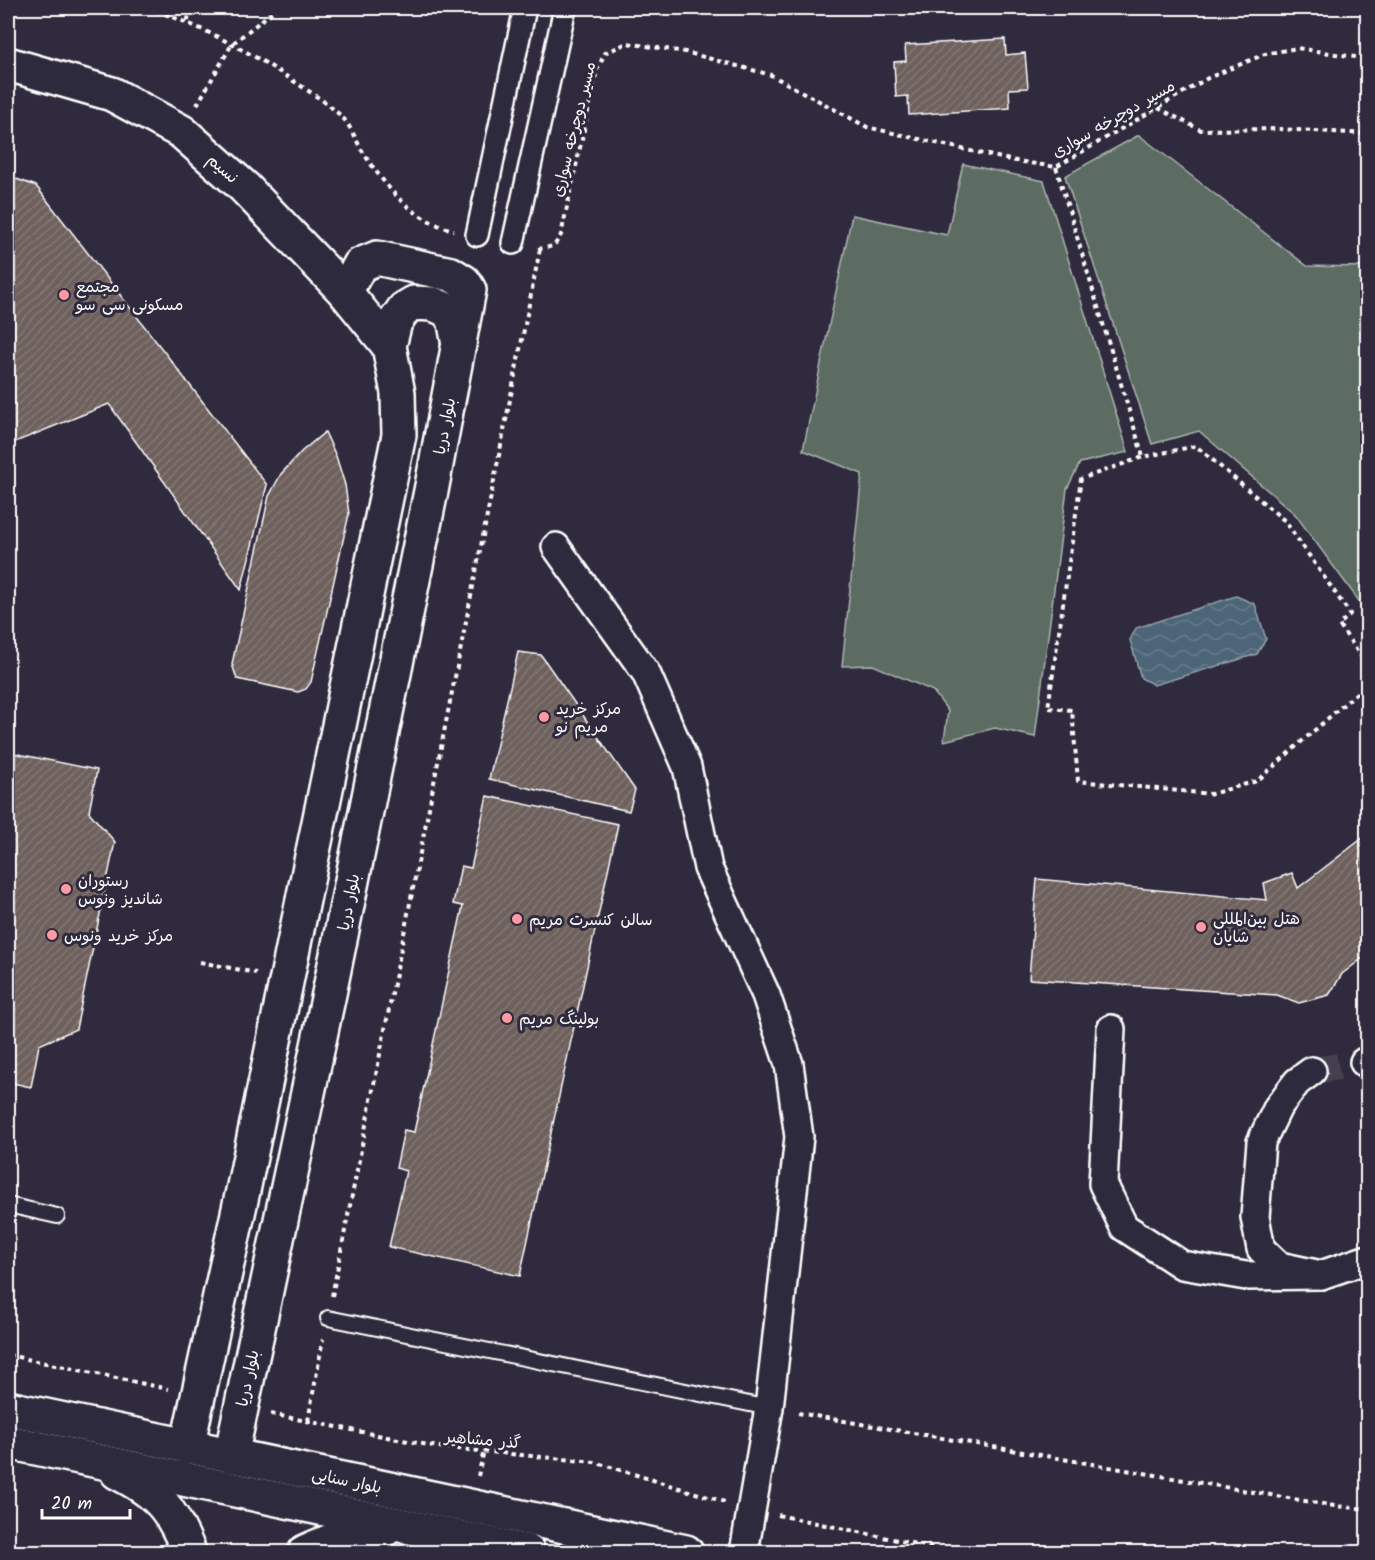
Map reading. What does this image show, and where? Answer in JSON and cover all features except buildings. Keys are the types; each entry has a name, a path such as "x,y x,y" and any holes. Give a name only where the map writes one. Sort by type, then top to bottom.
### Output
{"main road":[{"name":"نسیم","path":"8,64 112,94 182,132 244,187 345,292 389,345"},
{"name":"بلوار دریا","path":"231,1456 330,988 460,347 469,290 464,282 452,274 377,258 360,265 345,292"},
{"path":"187,1446 244,1186 399,435 398,393 389,345 395,322 404,309 414,303 432,304 445,309 454,318 460,347"},
{"path":"331,763 374,772"},
{"path":"244,1186 285,1195"},
{"name":"بلوار سنایی","path":"8,1408 687,1552"},
{"name":"بلوار سنایی","path":"8,1442 528,1552"},
{"path":"94,1460 141,1484 164,1504 189,1552"},
{"path":"305,1552 363,1530 414,1528"}],"street":[{"path":"477,235 525,8"},
{"path":"513,243 566,8"},
{"path":"556,547 646,673 687,767 708,868 766,995 789,1064 800,1137 769,1408 744,1552"},
{"path":"1111,1029 1103,1184 1125,1227 1182,1265 1246,1276 1321,1275 1368,1259"},
{"path":"1312,1071 1297,1082 1278,1107 1261,1142 1255,1217 1262,1249 1279,1266 1321,1275"}],"lane":[{"path":"8,1205 57,1216"},
{"path":"328,1318 769,1408"}],"path":[{"path":"148,8 188,21 232,44 272,67 324,102 343,118 387,188 413,212 437,226 477,235"},
{"path":"188,21 189,8"},
{"path":"182,132 232,44 277,8"},
{"name":"مسیر دوچرخه سواری","path":"540,249 555,246 561,235 597,70 605,53 627,43 685,52 771,75 867,127 1010,160 1056,167 1208,78 1265,54 1297,48 1368,59"},
{"path":"1158,107 1201,130 1280,129 1368,134"},
{"path":"1056,167 1143,457"},
{"path":"308,1421 540,249 513,243"},
{"path":"1368,666 1339,625 1350,614 1285,521 1197,446 1143,457 1081,479 1048,708 1072,710 1078,781 1211,794 1257,781 1368,683"},
{"path":"8,1355 198,1395"},
{"name":"گذر مشاهیر","path":"241,1408 438,1447 594,1462 752,1510 954,1552"},
{"path":"769,1408 1322,1504 1368,1509"}],"green space":[{"path":"1139,135 1307,266 1367,267 1367,612 1295,514 1199,431 1152,444 1065,176"},
{"path":"963,164 1044,181 1128,452 1080,463 1067,489 1035,737 995,728 944,741 948,711 933,691 873,665 842,666 862,474 803,450 852,215 947,235"}],"water":[{"path":"1236,596 1255,604 1266,639 1257,654 1154,685 1141,678 1130,640 1136,628"}],"tunnel":[{"path":"1312,1071 1364,1062"}],"place":[{"name":"مجتمع مسکونی سی سو","path":"64,295"},
{"name":"مرکز خرید مریم نو","path":"544,717"},
{"name":"رستوران شاندیز ونوس","path":"66,889"},
{"name":"سالن کنسرت مریم","path":"517,919"},
{"name":"هتل بین‌المللی شایان","path":"1201,927"},
{"name":"مرکز خرید ونوس","path":"52,935"},
{"name":"بولینگ مریم","path":"507,1018"}]}
